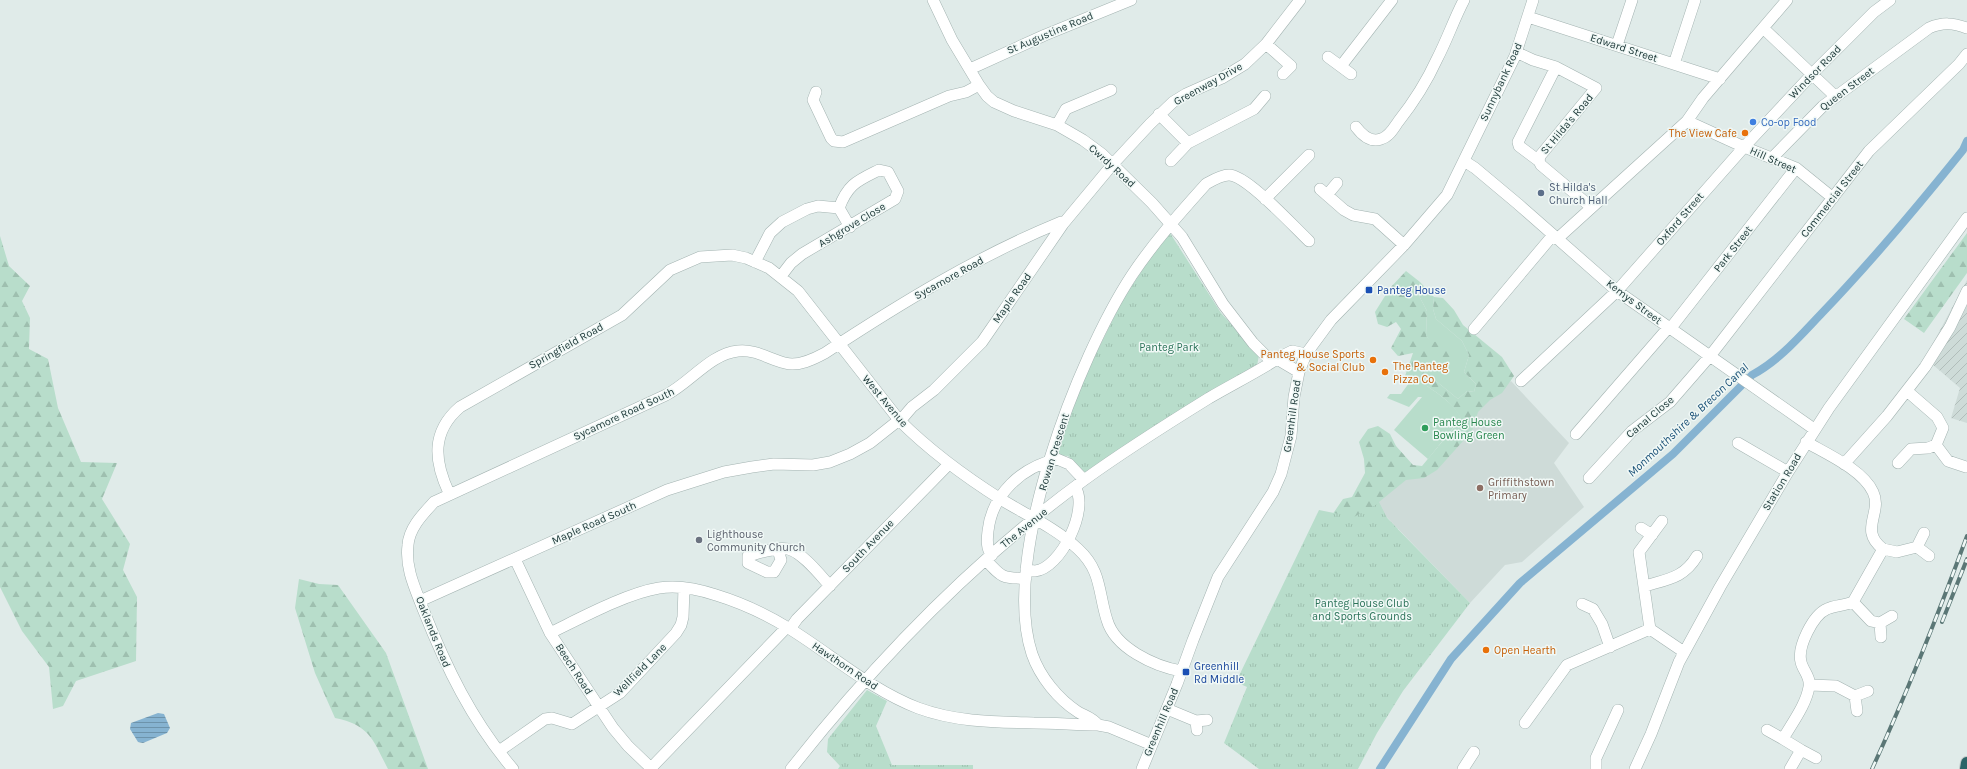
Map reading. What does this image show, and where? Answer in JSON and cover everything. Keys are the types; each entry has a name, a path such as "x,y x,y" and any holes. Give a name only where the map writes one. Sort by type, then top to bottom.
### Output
{"highway":[{"path":"1966,769 1967,764"}],"street":[{"name":"Cwrdy Road","path":"933,0 952,40 979,86 994,102 1057,125 1082,140 1112,165 1170,224 1189,248 1223,304 1253,343 1275,360 1299,372"},
{"name":"Greenway Drive","path":"1112,165 1159,114 1186,94 1235,71 1249,61 1266,44 1300,0"},
{"path":"1341,66 1392,0"},
{"name":"Sunnybank Road","path":"1464,161 1516,52 1533,0"},
{"path":"1617,45 1632,0"},
{"path":"1674,64 1695,0"},
{"path":"1474,329 1555,237 1591,207 1687,121 1703,98 1787,0"},
{"name":"Windsor Road","path":"1744,147 1812,74 1874,12 1890,0"},
{"name":"St Augustine Road","path":"970,69 1045,35 1127,1"},
{"path":"1356,127 1362,136 1370,140 1382,139 1392,130 1418,93 1437,60 1461,1"},
{"name":"Edward Street","path":"1528,17 1720,79"},
{"name":"Queen Street","path":"1772,158 1812,116 1929,28 1946,23 1956,24 1967,28"},
{"path":"1763,28 1836,98"},
{"path":"1266,44 1290,66 1283,74"},
{"path":"1516,52 1533,60 1556,67 1518,142 1519,146 1538,161"},
{"name":"Commercial Street","path":"1710,356 1869,151 1959,64 1967,54"},
{"path":"1328,57 1351,74"},
{"name":"St Hilda's Road","path":"1556,67 1596,88 1540,156 1538,161 1540,165 1591,207"},
{"path":"816,92 813,100 831,138 834,141 843,142 950,96 966,92 979,86"},
{"path":"1057,125 1066,109 1111,90"},
{"path":"1171,161 1188,144 1257,112 1265,96"},
{"path":"1159,114 1188,144"},
{"name":"Hill Street","path":"1687,121 1744,147 1796,168 1833,198"},
{"name":"Oxford Street","path":"1521,381 1617,291 1744,147"},
{"path":"1265,199 1309,155"},
{"name":"Kemys Street","path":"1464,161 1475,168 1617,291 1814,429"},
{"name":"Greenhill Road","path":"1142,769 1218,577 1273,492 1281,474 1291,436 1294,397 1299,372 1306,354 1313,342 1331,320 1404,245 1446,195 1464,161"},
{"name":"Maple Road","path":"774,464 813,465 830,462 850,454 870,443 900,421 912,407 934,390 982,342 1063,224 1112,165"},
{"name":"Park Street","path":"1576,434 1669,328 1796,168"},
{"name":"Ashgrove Close","path":"754,262 770,233 782,222 807,209 818,206 839,208 851,185 879,170 888,172 898,191 898,196 895,199 802,254 791,263 781,276"},
{"name":"Rowan Crescent","path":"1098,725 1095,721 1077,711 1056,693 1049,684 1033,656 1025,625 1024,604 1026,574 1034,519 1049,461 1078,382 1099,334 1132,276 1170,224 1206,184 1221,177 1230,175 1238,177 1248,183 1309,241"},
{"path":"1337,183 1324,192 1344,210 1353,214 1375,219 1404,245"},
{"path":"839,208 850,227"},
{"name":"Station Road","path":"1635,769 1684,652 1720,587 1806,442 1967,218"},
{"name":"Sycamore Road","path":"839,344 890,311 973,263 1041,230 1061,222 1063,224"},
{"name":"Springfield Road","path":"449,493 439,470 437,458 438,444 446,421 460,406 622,314 632,307 658,279 670,270 684,263 700,257 716,255 732,255 754,262"},
{"name":"West Avenue","path":"754,262 781,276 801,295 900,421 948,465 1034,519 1078,549 1095,572 1107,621 1114,634 1122,644 1130,651 1143,657 1181,671"},
{"path":"1844,464 1907,391 1950,327 1967,290"},
{"name":"Sycamore Road South","path":"449,493 666,396 689,381 713,359 730,352 750,351 786,364 796,364 820,356 839,344"},
{"name":"The Avenue","path":"791,769 834,715 867,681 913,629 989,558 1034,519 1079,484 1135,445 1210,398 1275,360 1292,352 1306,354"},
{"name":"Canal Close","path":"1589,478 1632,431 1670,402 1710,356"},
{"path":"1898,462 1911,449 1928,448 1936,445 1942,433 1942,422 1907,391"},
{"path":"1806,442 1859,474 1873,492 1875,509 1872,522 1872,536 1877,544 1883,548 1898,552 1917,547 1924,533"},
{"path":"1738,443 1788,472"},
{"path":"1936,445 1948,461 1966,467"},
{"path":"1057,459 1069,464 1079,484 1080,506 1074,530 1058,556 1046,566 1036,571 1012,580 1004,577 989,558 987,542 988,528 995,505 1000,498 1017,477 1049,461 1057,459"},
{"name":"Maple Road South","path":"420,601 667,490 724,472 774,464"},
{"name":"South Avenue","path":"650,769 948,465"},
{"name":"Oaklands Road","path":"449,493 434,502 421,515 413,528 408,543 409,574 451,676 478,723 513,769"},
{"path":"1662,521 1639,552 1650,629 1684,652"},
{"path":"1641,528 1652,535"},
{"path":"1917,547 1929,556"},
{"path":"1783,739 1808,694 1810,685 1800,660 1800,651 1803,642 1816,618 1822,612 1828,608 1846,605 1853,602 1883,548"},
{"path":"778,550 780,560 774,572 767,572 748,563 748,556 778,550 787,549 801,556 830,586"},
{"path":"1645,586 1679,576 1695,569 1697,556"},
{"name":"Beech Road","path":"515,559 550,633 598,707 628,746 650,769"},
{"name":"Hawthorn Road","path":"550,633 624,599 659,588 684,588 700,590 750,607 789,628 867,681 898,700 941,716 975,722 1098,725 1109,727 1152,745"},
{"name":"Wellfield Lane","path":"499,751 545,719 552,718 572,724 620,693 676,633 681,625 683,617 684,588"},
{"path":"1853,602 1871,621 1880,623 1892,616"},
{"path":"1582,604 1596,606 1610,646"},
{"path":"1880,623 1881,637"},
{"path":"1525,723 1567,665 1650,629"},
{"path":"1810,685 1836,686 1855,696 1868,691"},
{"path":"1855,696 1857,711"},
{"path":"1167,709 1200,724"},
{"path":"1596,769 1596,758 1618,710"},
{"path":"1767,730 1816,758"},
{"path":"1790,769 1801,750"},
{"path":"1463,769 1474,752"}],"shaded area":[{"path":"1967,280 1967,423 1951,418 1960,388 1925,358"},
{"name":"Griffithstown Primary","path":"1511,381 1569,443 1554,463 1584,507 1522,562 1505,565 1470,603 1374,504 1410,467 1424,472 1491,395"}],"green space":[{"name":"Panteg Park","path":"1170,233 1221,313 1259,355 1257,366 1085,474 1068,456 1055,455 1087,372 1122,301 1162,240"},
{"path":"1967,233 1967,273 1924,333 1904,319"},
{"path":"0,236 9,266 30,286 22,301 30,318 29,349 48,359 58,408 81,462 117,463 102,499 130,544 123,570 137,597 136,661 76,681 63,706 53,709 49,667 22,631 0,587"},
{"path":"1406,271 1420,282 1417,292 1427,311 1426,336 1432,342 1446,341 1450,350 1452,364 1446,372 1429,366 1420,377 1409,383 1404,379 1413,353 1398,356 1391,348 1401,329 1396,322 1387,327 1378,324 1375,312 1390,288"},
{"path":"1420,282 1434,297 1433,309 1436,319 1462,341 1469,355 1464,372 1476,384 1474,392 1467,391 1458,399 1436,381 1427,386 1451,404 1461,418 1428,459 1394,430 1422,397 1418,397 1409,407 1387,398 1390,394 1401,394 1409,383 1420,377 1429,366 1431,342 1426,336 1427,311 1417,292"},
{"path":"1434,297 1443,298 1454,310 1463,325 1502,357 1514,376 1502,393 1490,400 1478,412 1472,431 1437,470 1424,478 1406,480 1379,502 1387,518 1398,529 1330,518 1343,499 1352,497 1365,473 1364,459 1359,442 1368,429 1378,426 1390,434 1396,446 1413,465 1422,466 1461,419 1451,404 1427,386 1426,379 1436,381 1458,399 1467,391 1474,392 1476,384 1464,372 1469,355 1462,341 1436,319 1433,309"},
{"name":"Panteg House Club and Sports Grounds","path":"1379,503 1387,518 1470,603 1403,691 1377,733 1358,769 1259,769 1224,743 1247,687 1236,682 1319,510 1354,517"},
{"path":"299,579 319,584 338,585 386,653 428,769 388,769 369,735 356,725 335,718 315,673 295,608"},
{"path":"867,690 887,701 876,726 892,765 973,765 973,769 838,769 840,766 827,752 828,739"}],"water":[{"path":"158,713 164,714 170,728 167,733 143,743 138,742 130,729 131,723"}],"waterway":[{"name":"Monmouthshire & Brecon Canal","path":"1380,769 1451,659 1520,583 1673,454 1752,375 1781,355 1841,293 1894,233 1963,150 1967,141"}],"railway":[{"path":"1872,769 1922,654 1967,536"},
{"path":"1942,622 1967,559"}],"place":[{"name":"Co-op Food","path":"1753,122"},
{"name":"The View Cafe","path":"1745,133"},
{"name":"St Hilda's Church Hall","path":"1541,193"},
{"name":"Panteg House","path":"1369,290"},
{"name":"Panteg House Sports & Social Club","path":"1373,360"},
{"name":"The Panteg Pizza Co","path":"1385,372"},
{"name":"Panteg House Bowling Green","path":"1425,428"},
{"name":"Griffithstown Primary","path":"1480,488"},
{"name":"Lighthouse Community Church","path":"699,540"},
{"name":"Open Hearth","path":"1486,650"},
{"name":"Greenhill Rd Middle","path":"1186,672"}]}
